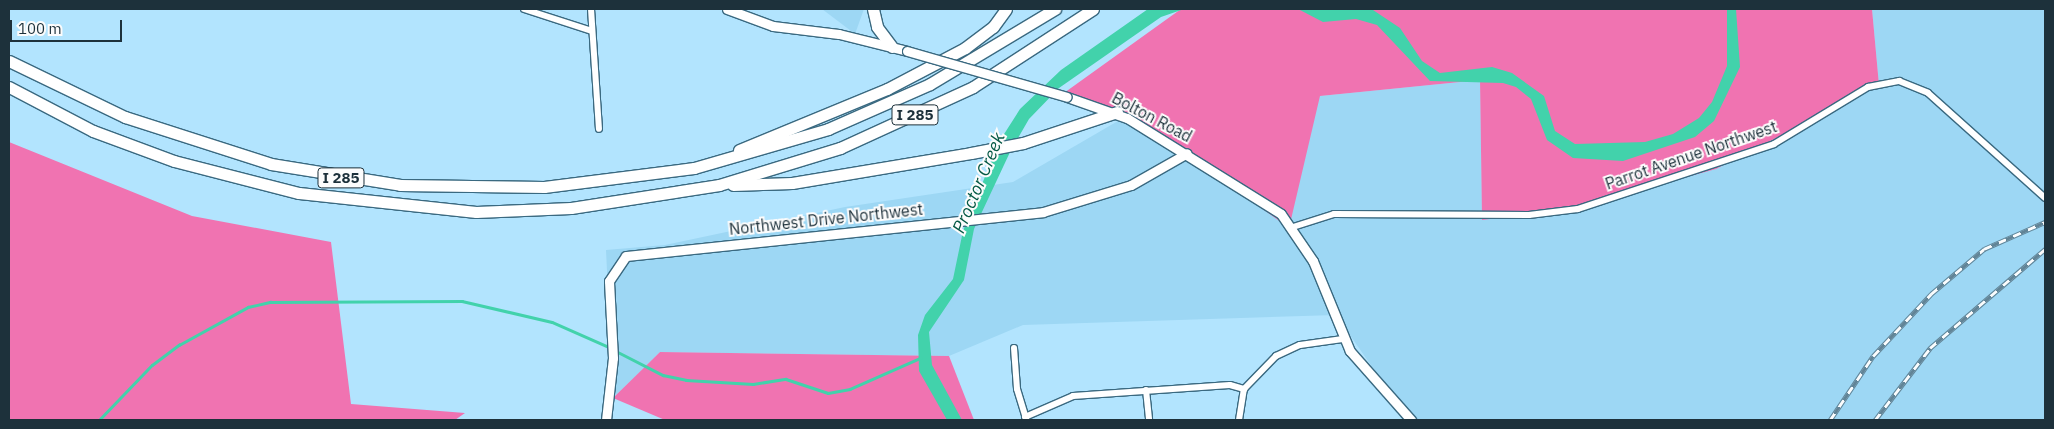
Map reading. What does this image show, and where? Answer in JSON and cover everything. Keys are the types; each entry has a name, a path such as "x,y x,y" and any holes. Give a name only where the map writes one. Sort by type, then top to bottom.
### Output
{"highway":[{"path":"873,9 877,27 892,47"},
{"path":"694,168 887,89 976,41 1006,9"},
{"name":"I 285","path":"9,61 67,92 181,139 271,164 350,180 450,189 520,188 609,182 694,168 796,140 864,115 976,60 1055,9"},
{"name":"I 285","path":"9,87 93,131 174,161 258,184 361,203 476,212 538,210 608,204 719,184 840,148 936,105 1004,68 1093,9"},
{"path":"719,184 792,183 971,153 1048,135 1117,112"}],"main road":[{"name":"Bolton Road","path":"727,9 773,26 839,34 892,47 1117,112 1187,153 1259,197 1293,227 1330,294 1343,339 1411,420"},
{"name":"Northwest Drive Northwest","path":"606,420 613,358 609,281 626,256 1012,215 1103,197 1187,153"}],"street":[{"path":"524,9 592,31"},
{"path":"591,9 599,129"},
{"name":"Parrot Avenue Northwest","path":"1293,227 1334,214 1529,215 1578,209 1774,144 1868,88 1898,81 1928,93 2045,198"},
{"path":"1239,420 1244,389 1288,349 1343,339"},
{"path":"1014,348 1017,389 1026,419 1073,396 1230,385 1244,389"},
{"path":"1146,390 1149,420"}],"shaded area":[{"path":"822,9 864,9 855,34"},
{"path":"1148,9 1184,9 1161,17 1059,88 1029,119 1011,150 974,229 964,280 929,332 932,365 962,420 947,420 919,371 918,335 925,315 953,279 963,231 999,142 1020,109 1061,70"},
{"path":"1181,9 1872,9 1879,85 1716,169 1570,209 1482,220 1480,80 1320,96 1289,228 1131,114 1057,98"},
{"path":"1298,9 1373,10 1400,28 1422,61 1440,73 1492,67 1512,73 1544,96 1555,131 1575,144 1645,142 1673,134 1699,118 1712,102 1727,66 1727,9 1736,9 1740,67 1714,121 1695,137 1623,161 1573,158 1547,140 1531,99 1516,87 1503,83 1430,81 1377,25 1356,19 1323,22"},
{"path":"1872,9 2045,9 2045,420 1409,420 1336,315 1023,325 949,356 660,352 613,398 606,250 665,245 845,207 1013,182 1130,114 1198,160 1320,96 1480,80 1482,219 1716,169 1879,85"},
{"path":"9,142 192,216 331,242 351,404 465,413 455,420 9,420"},
{"path":"660,352 949,356 974,420 665,420 613,398"}],"waterway":[{"path":"99,420 152,365 179,345 248,307 270,302 462,301 552,322 609,347"},
{"path":"616,351 663,375 686,380 753,384 786,379 828,393 850,389 920,358"}],"railway":[{"path":"1830,420 1873,356 1931,294 1984,249 2045,222"},
{"path":"1875,420 1930,348 2045,249"}],"water label":[{"name":"Proctor Creek","path":"979,183"}]}
